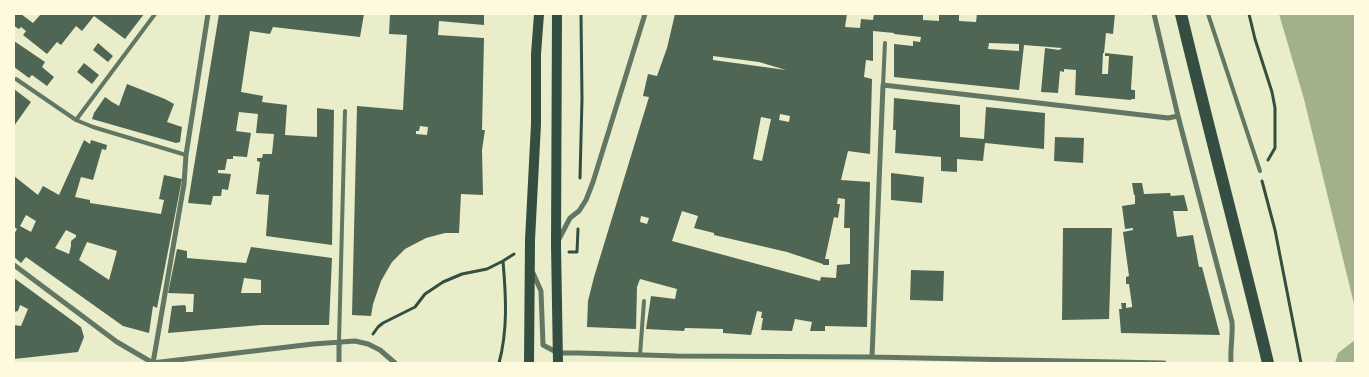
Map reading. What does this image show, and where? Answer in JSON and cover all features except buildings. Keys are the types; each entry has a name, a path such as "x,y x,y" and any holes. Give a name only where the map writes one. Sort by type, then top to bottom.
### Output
{"main road":[{"path":"529,363 530,267 536,124 536,54 539,14"},
{"path":"556,14 558,358"},
{"path":"1181,14 1248,276 1268,363"}],"street":[{"path":"153,363 184,184 186,155 208,14"},
{"path":"556,245 570,218 579,212 586,200 645,14"},
{"path":"1154,14 1178,116 1232,322 1231,363"},
{"path":"872,357 883,85 1168,118 1178,116"},
{"path":"14,265 117,342 153,363 339,341 355,341 368,344 380,350 395,363"},
{"path":"530,267 541,291 543,345 558,358 579,353 1164,363"},
{"path":"339,341 340,363"}],"lane":[{"path":"76,120 155,14"},
{"path":"1208,14 1260,171"},
{"path":"883,85 885,43"},
{"path":"16,79 76,120 93,127 186,155"},
{"path":"339,341 345,111"},
{"path":"640,355 644,301"}],"path":[{"path":"580,183 582,99 581,14"},
{"path":"1249,14 1275,108 1275,148 1260,171 1302,363"},
{"path":"368,344 378,327 415,307 425,294 443,282 462,274 487,269 517,251"},
{"path":"499,363 503,349 505,329 506,294 503,261"}],"shaded area":[{"path":"1279,14 1355,14 1355,308 1304,99"},
{"path":"1355,340 1355,363 1335,363 1338,353"}]}
